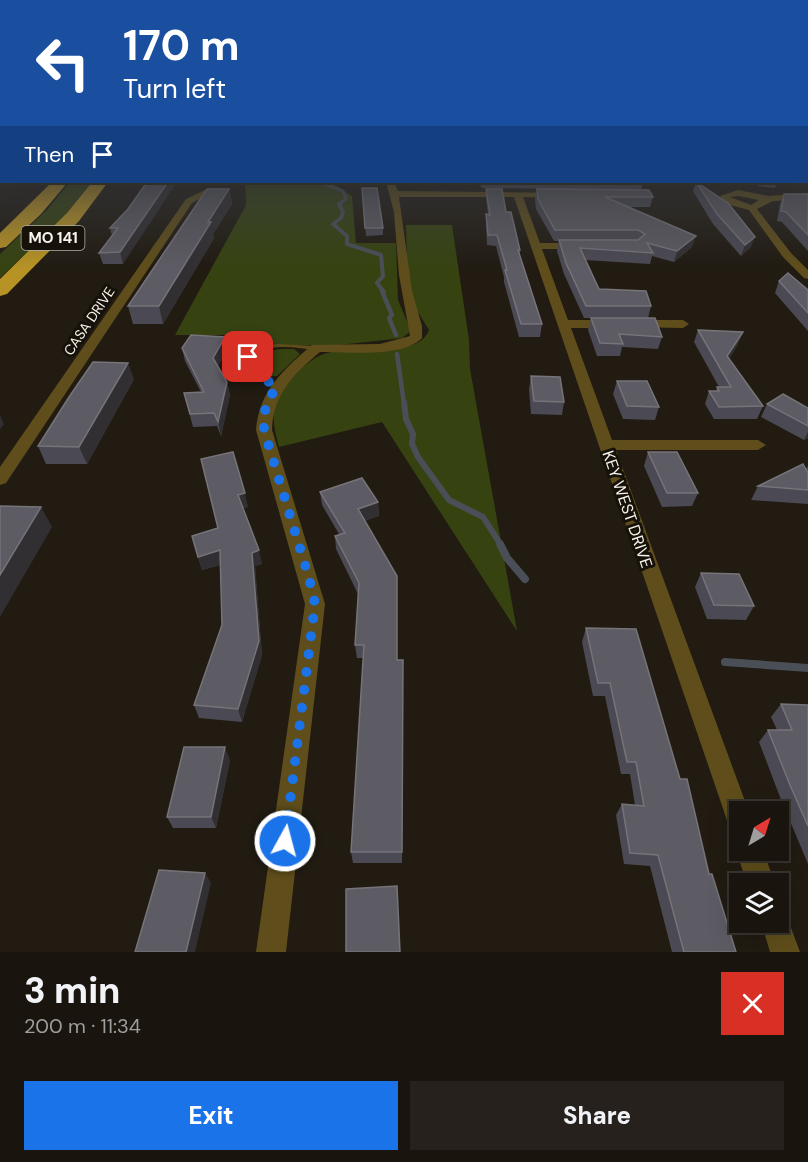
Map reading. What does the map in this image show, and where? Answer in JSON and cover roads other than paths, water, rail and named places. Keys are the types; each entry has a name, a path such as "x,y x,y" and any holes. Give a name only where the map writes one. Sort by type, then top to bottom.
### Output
{"highway":[{"name":"MO 141","path":"0,243 59,183"},
{"name":"MO 141","path":"0,290 73,218 99,183"}],"street":[{"path":"799,189 807,196"},
{"name":"CASA DRIVE","path":"0,479 189,201 212,190"},
{"path":"271,952 315,604 264,430 263,414 266,404 277,387 316,348 382,347 405,344 416,338 418,328 410,306 403,274 394,191 429,195 566,195"},
{"path":"807,196 774,198 738,193 724,196 729,202 752,208 787,255 808,276"},
{"name":"KEY WEST DRIVE","path":"518,195 732,801"},
{"path":"752,208 774,198"},
{"path":"536,246 591,246"},
{"path":"787,255 808,255"},
{"path":"563,324 683,324"},
{"path":"606,446 758,445"},
{"path":"779,933 785,952"}],"lane":[{"path":"277,387 249,368 246,362 252,353 270,347 316,348"}],"waterway":[{"path":"322,183 343,191 346,199 339,204"},
{"path":"339,204 343,212 341,218 333,224 347,236 347,244 381,255 383,276 377,283 384,292"},
{"path":"382,291 392,315 389,318 396,335"},
{"path":"397,354 404,404"},
{"path":"404,402 406,419 413,434 412,444 418,457 449,500 483,517 501,545"},
{"path":"500,544 507,558 525,579"},
{"path":"725,662 808,668"}]}
